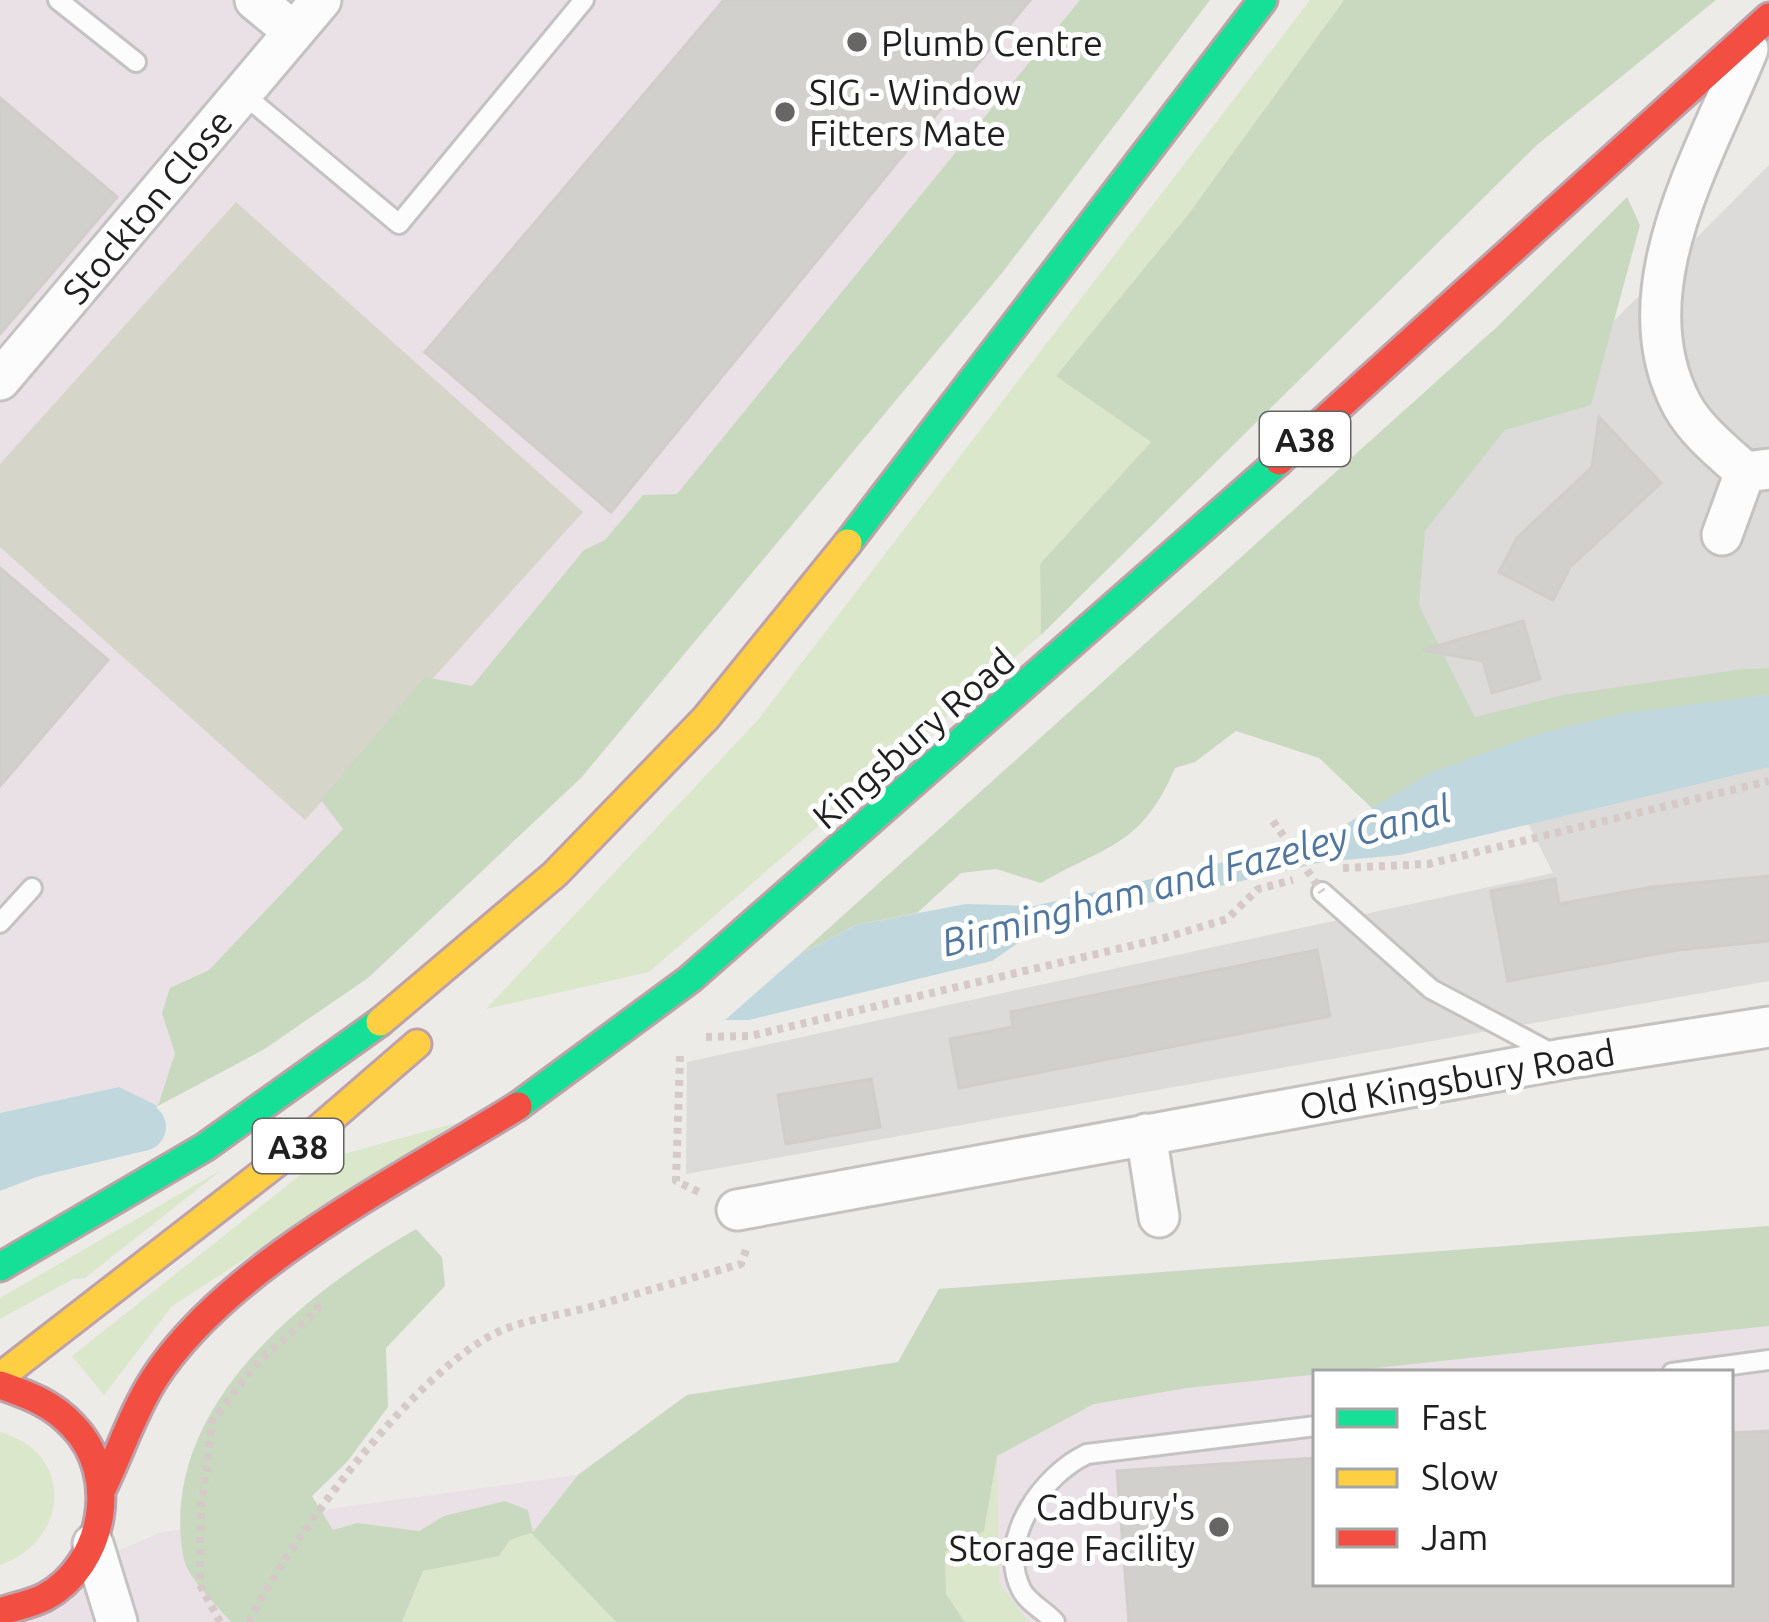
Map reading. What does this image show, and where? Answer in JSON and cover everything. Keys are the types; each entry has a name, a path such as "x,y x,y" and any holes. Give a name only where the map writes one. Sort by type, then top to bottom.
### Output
{"highway":[{"name":"A38","path":"0,1267 205,1147 358,1040 555,874 706,718 783,627 1263,0"},
{"name":"Kingsbury Road","path":"103,1487 154,1379 184,1337 220,1301 292,1249 559,1080 690,979 1145,583 1762,22"},
{"name":"A38","path":"507,951 555,874"},
{"name":"A38","path":"0,1612 42,1600 63,1585 93,1544 103,1487 95,1456 78,1427 54,1404 0,1381 307,1139 441,1023"}],"street":[{"path":"255,0 294,32"},
{"name":"Stockton Close","path":"0,380 321,0"},
{"path":"1721,535 1757,471 1683,407 1659,330 1661,277 1762,22"},
{"name":"Old Kingsbury Road","path":"737,1210 1563,1059 1769,1027"},
{"path":"1146,1134 1160,1217"},
{"path":"93,1544 117,1622"}],"lane":[{"path":"58,0 136,62"},
{"path":"242,92 399,224 584,0"},
{"path":"0,923 32,888"},
{"path":"1322,892 1431,989 1563,1059"},
{"path":"1694,1370 1769,1360"},
{"path":"1055,1622 1022,1593 1015,1572 1017,1540 1027,1514 1060,1467 1087,1454 1313,1426"}],"path":[{"path":"737,1210 676,1181 683,1038 750,1036 990,975 1164,938 1227,920 1258,889 1333,869 1428,864 1769,781"},
{"path":"1273,821 1322,892"},
{"path":"220,1622 200,1585 201,1511 212,1422 254,1366 318,1310 292,1249"},
{"path":"249,1622 271,1577 308,1526 390,1425 448,1367 500,1331 691,1278"}],"shaded area":[{"path":"0,0 1106,0 466,810 158,1106 118,1087 0,1113"},
{"path":"1769,165 1769,981 686,1174 687,1062 1553,873 1389,547"},
{"path":"236,202 583,512 305,820 0,547 0,464"},
{"path":"1769,1226 1769,1622 0,1622 0,1601 162,1532 577,1475 687,1395 898,1362 939,1289"}],"green space":[{"path":"1080,0 1210,0 1002,273 581,778 368,978 263,1050 158,1106 175,1053 162,1013 170,988 209,970 343,829 321,800 425,677 472,686 584,550 605,540 643,495 677,494"},
{"path":"1310,0 1344,0 1187,216 1057,375 1151,442 1040,564 1041,635 649,972 486,1009 757,721"},
{"path":"1344,0 1716,0 1537,145 1041,635 1040,564 1151,442 1056,376 1187,216"},
{"path":"1627,197 1640,225 1591,405 1505,430 1425,531 1419,605 1475,717 1563,695 1743,669 1769,668 1769,695 1614,718 1515,743 1421,783 1375,811 1319,758 1236,731 1195,762 1175,768 1135,829 1041,883 996,869 961,873 917,913 856,925 799,955 1499,325"},
{"path":"456,1123 172,1306 104,1395 72,1356 318,1161"},
{"path":"223,1169 85,1278 73,1279 0,1319 0,1298"},
{"path":"1769,1226 1769,1326 1356,1370 1313,1370 1313,1375 1094,1404 997,1456 984,1531 945,1552 946,1594 965,1622 616,1622 531,1533 510,1540 499,1556 423,1571 402,1622 231,1622 185,1564 181,1501 193,1451 216,1404 248,1360 287,1321 329,1286 416,1229 442,1257 445,1286 386,1348 388,1407 347,1462 312,1496 333,1530 357,1523 419,1531 444,1516 505,1501 528,1510 533,1532 578,1475 687,1395 898,1362 939,1289"},
{"path":"0,1432 24,1442 41,1458 54,1497 51,1518 40,1537 0,1565"},
{"path":"997,1456 999,1583 1029,1622 965,1622 946,1594 945,1551 984,1531"},
{"path":"532,1533 616,1622 403,1622 423,1571 499,1556 510,1540"}],"water":[{"path":"1769,695 1769,767 1400,855 1322,862 1038,929 992,961 749,1020 725,1020 799,955 856,925 966,904 1034,906 1320,840 1430,773 1538,734 1624,713"},
{"path":"119,1087 158,1106 70,1164 0,1191 0,1113"}],"building":[{"path":"724,0 1030,0 611,512 425,352"},
{"path":"0,98 117,197 0,334"},
{"path":"1599,417 1661,483 1570,567 1553,600 1499,572 1517,538 1592,467"},
{"path":"0,568 108,660 0,786"},
{"path":"1523,621 1540,679 1492,693 1483,661 1423,650"},
{"path":"1769,876 1769,941 1677,950 1508,981 1491,891 1555,879 1559,904 1652,887"},
{"path":"1317,950 1330,1016 959,1088 950,1039 1013,1027 1011,1012"},
{"path":"871,1079 880,1127 786,1144 778,1095"},
{"name":"Cadbury's Storage Facility","path":"1769,1431 1769,1622 1129,1622 1117,1471 1313,1458 1313,1586 1733,1586 1733,1433"}],"waterway":[{"name":"Birmingham and Fazeley Canal","path":"0,1161 142,1127"}],"traffic: fast":[{"path":"848,543 1263,0"},
{"path":"518,1106 690,979 1279,461"},
{"path":"0,1267 205,1147 380,1022"}],"traffic: slow":[{"path":"380,1022 555,874 706,718 848,543"},
{"path":"0,1377 307,1139 417,1044"}],"traffic: jam":[{"path":"1279,461 1769,17"},
{"path":"103,1487 154,1379 186,1337 226,1298 321,1226 518,1106"},
{"path":"0,1385 48,1406 73,1426 88,1446 101,1493 99,1518 81,1564 40,1599 0,1612"}],"place":[{"name":"Plumb Centre","path":"857,42"},
{"name":"SIG - Window Fitters Mate","path":"785,112"},
{"name":"Cadbury's Storage Facility","path":"1219,1527"}]}
